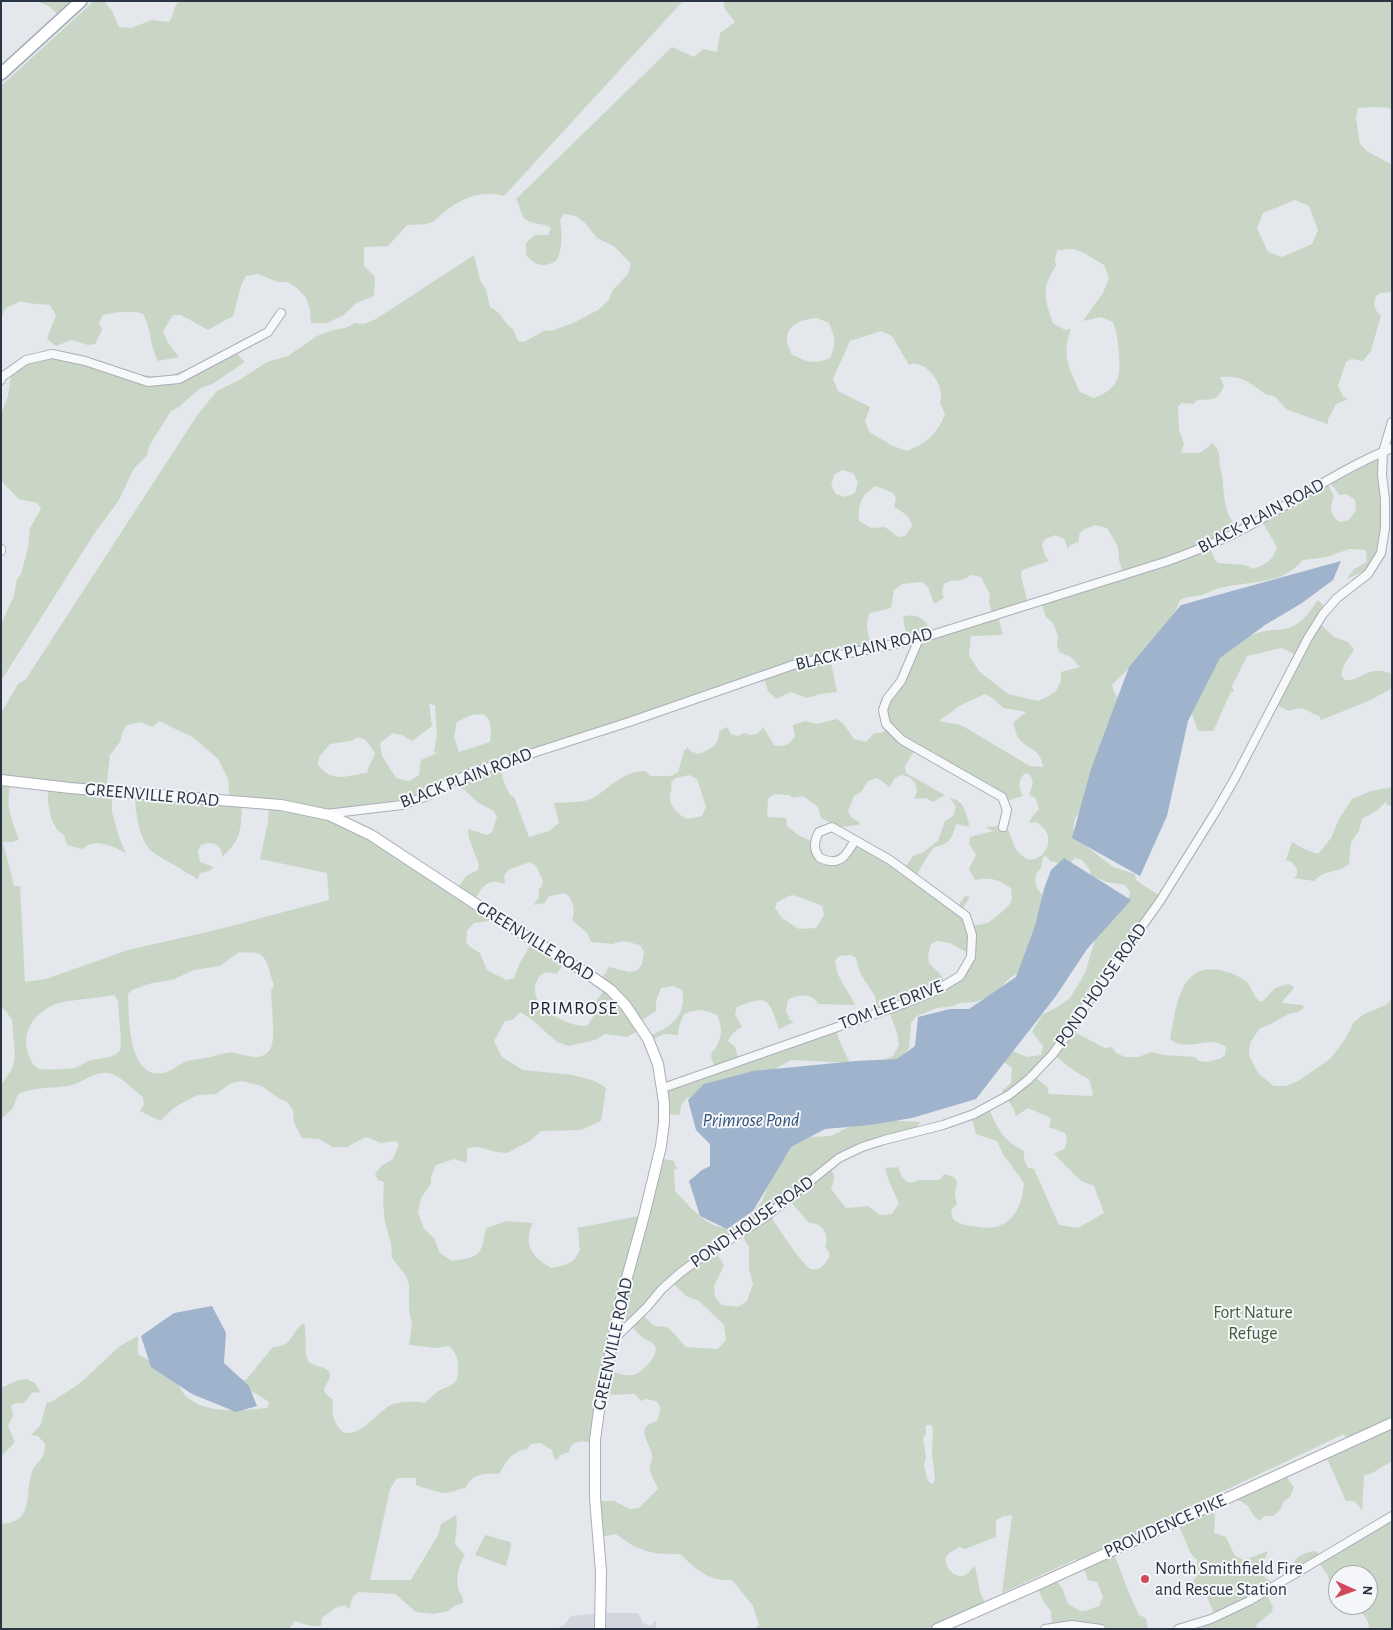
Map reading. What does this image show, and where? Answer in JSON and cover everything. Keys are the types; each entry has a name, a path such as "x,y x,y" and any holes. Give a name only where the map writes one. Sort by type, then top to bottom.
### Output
{"main road":[{"path":"1,74 81,1"},
{"name":"GREENVILLE ROAD","path":"1,780 79,789 281,806 325,814 371,835 500,920 588,974 611,990 626,1006 648,1039 658,1064 664,1102 661,1146 621,1298 595,1440 595,1498 601,1572 600,1629"},
{"name":"PROVIDENCE PIKE","path":"937,1629 1392,1423"}],"street":[{"path":"1,380 2,377 26,360 52,354 84,361 148,382 179,378 268,332 281,313"},
{"name":"POND HOUSE ROAD","path":"612,1341 647,1307 662,1289 680,1274 703,1256 764,1218 839,1158 862,1147 943,1125 974,1114 1009,1095 1029,1079 1052,1055 1160,901 1216,811 1308,638 1323,614 1338,598 1368,574 1381,553 1385,528 1385,499 1382,474 1383,452 1392,422"},
{"name":"BLACK PLAIN ROAD","path":"325,814 402,805 427,796 450,782 477,771 629,722 796,664 919,639 1193,552 1237,533 1318,486 1392,448"},
{"path":"919,639 901,681 887,699 883,710 886,724 902,740 1002,797 1006,810 1003,827"},
{"name":"TOM LEE DRIVE","path":"663,1088 906,1003 936,991 960,976 971,956 972,935 966,916 890,860 855,840 832,827 819,832 815,840 815,848 820,858 830,862 837,862 846,855 855,840"},
{"path":"1178,1629 1211,1619 1249,1601 1392,1516"},
{"path":"1044,1629 1072,1625 1101,1629"}],"shaded area":[{"path":"602,1613 637,1613 642,1622 649,1626 656,1620 656,1629 556,1629 565,1624 571,1616"}],"green space":[{"path":"37,1 76,1 60,17 50,7"},
{"path":"94,1 104,1 112,11 119,27 131,28 152,20 169,22 179,1 683,1 504,196 487,194 471,197 456,203 431,223 407,225 388,246 364,247 364,266 375,277 374,296 356,303 344,315 327,323 311,323 310,310 306,298 298,289 288,282 277,282 258,274 246,276 241,285 233,316 208,330 181,315 173,315 163,331 168,343 179,357 158,361 143,314 123,312 103,315 99,323 102,330 95,344 88,345 71,340 56,346 47,339 56,315 50,305 21,301 6,308 1,317 1,86"},
{"name":"Fort Nature Refuge","path":"724,1 1392,1 1392,118 1390,108 1375,107 1358,108 1356,118 1360,144 1367,151 1392,165 1392,292 1381,293 1376,296 1374,304 1377,312 1381,315 1371,351 1363,361 1351,359 1346,362 1338,386 1343,396 1348,399 1336,404 1328,419 1328,424 1288,410 1276,398 1267,395 1245,381 1235,377 1220,377 1224,386 1219,395 1214,399 1197,400 1194,404 1181,403 1178,407 1179,430 1184,444 1181,453 1199,453 1210,446 1211,442 1216,448 1219,453 1227,512 1241,530 1209,546 1218,563 1245,565 1253,569 1268,561 1273,556 1277,547 1262,521 1327,483 1334,496 1331,508 1332,514 1340,522 1349,520 1356,510 1355,500 1347,494 1339,495 1330,482 1383,453 1383,552 1367,574 1364,571 1347,579 1354,569 1367,562 1366,550 1349,549 1327,557 1303,560 1285,574 1275,578 1218,589 1180,600 1175,612 1160,635 1112,685 1121,703 1107,780 1075,818 1073,829 1086,846 1113,867 1135,874 1136,880 1160,896 1072,1031 1105,1048 1112,1047 1116,1053 1125,1057 1138,1057 1152,1052 1163,1055 1195,1057 1199,1061 1207,1062 1225,1055 1226,1047 1220,1043 1213,1042 1176,1043 1170,1039 1177,1003 1187,981 1195,974 1205,970 1219,970 1230,973 1247,982 1259,1001 1263,1001 1275,988 1289,984 1294,987 1282,1003 1302,1005 1304,1008 1299,1012 1289,1014 1260,1028 1250,1043 1249,1055 1258,1073 1274,1086 1286,1086 1298,1081 1330,1059 1344,1041 1354,1022 1364,1014 1386,1005 1392,999 1392,1461 1364,1476 1362,1511 1356,1503 1346,1501 1325,1454 1347,1441 1344,1434 1179,1512 1182,1518 1210,1506 1215,1516 1214,1533 1226,1537 1235,1556 1244,1560 1268,1551 1261,1574 1276,1586 1266,1593 1273,1607 1272,1612 1257,1624 1256,1629 1203,1629 1202,1622 1215,1616 1205,1592 1194,1587 1193,1581 1198,1575 1197,1560 1191,1554 1177,1521 1113,1551 1139,1615 1146,1618 1148,1629 1046,1629 1052,1626 1051,1611 1043,1601 1037,1585 1054,1578 1062,1588 1068,1604 1080,1611 1099,1606 1103,1597 1097,1582 1088,1580 1082,1564 1078,1564 1076,1559 1002,1593 1012,1515 996,1520 996,1537 965,1549 959,1547 946,1557 945,1560 948,1567 959,1576 966,1574 975,1566 980,1592 987,1607 939,1629 755,1629 759,1625 753,1606 732,1580 716,1579 703,1573 680,1554 661,1554 646,1551 616,1534 600,1537 596,1501 614,1501 630,1509 639,1508 658,1489 650,1471 652,1455 645,1430 650,1424 657,1421 661,1408 656,1401 646,1399 641,1401 635,1394 604,1395 595,1442 582,1441 575,1443 569,1452 560,1455 557,1460 554,1458 552,1450 541,1443 531,1444 527,1449 517,1452 510,1458 499,1474 479,1475 472,1479 465,1488 447,1493 416,1485 416,1478 397,1478 390,1489 370,1580 411,1580 438,1535 441,1524 456,1515 455,1544 465,1555 457,1579 463,1603 454,1606 448,1611 434,1614 416,1612 395,1594 359,1592 353,1596 349,1609 345,1605 335,1608 322,1618 321,1626 311,1626 295,1621 289,1629 1,1629 1,1524 12,1522 24,1512 27,1506 32,1472 44,1455 45,1450 45,1444 38,1436 31,1435 40,1426 47,1402 50,1403 80,1383 120,1346 138,1337 138,1354 173,1377 185,1395 204,1407 225,1410 267,1408 269,1402 236,1380 246,1380 273,1347 284,1345 288,1342 304,1323 307,1358 311,1364 326,1369 329,1372 330,1377 324,1390 333,1400 335,1422 346,1433 359,1430 391,1405 408,1402 425,1403 437,1392 455,1382 458,1374 458,1361 449,1346 436,1348 409,1345 412,1324 409,1310 409,1285 406,1276 392,1258 383,1203 384,1182 378,1180 375,1174 382,1165 393,1159 399,1144 396,1141 381,1143 366,1137 347,1147 333,1147 319,1139 302,1138 294,1123 293,1110 287,1102 262,1086 242,1081 231,1083 216,1094 199,1095 189,1099 175,1107 160,1121 140,1111 144,1105 143,1097 120,1078 106,1073 96,1074 72,1085 25,1091 18,1094 13,1108 2,1118 1,1085 12,1069 15,1057 12,1020 1,1007 1,713 18,684 26,679 198,414 217,391 241,379 267,362 288,356 317,336 355,323 364,324 376,319 474,255 480,280 486,290 490,307 513,329 518,341 524,342 544,331 554,330 573,323 598,310 609,300 612,291 628,274 631,264 615,247 597,238 585,223 576,216 564,214 560,220 561,247 556,261 547,265 536,264 526,255 526,243 535,235 548,235 551,228 530,222 524,218 516,199 672,47 694,57 703,49 717,52 720,33 735,22 724,8","holes":["1295,200 1309,206 1318,230 1312,244 1282,257 1268,252 1257,228 1263,213","1074,249 1104,265 1109,278 1103,293 1083,321 1101,317 1113,322 1118,342 1119,369 1113,386 1108,391 1094,398 1080,392 1070,368 1067,347 1071,329 1065,330 1053,323 1048,310 1046,287 1056,265 1057,250","817,318 829,323 834,340 834,348 830,358 810,362 791,354 787,342 788,333 798,323 807,319","881,331 892,336 909,365 922,366 936,379 941,392 940,403 945,414 939,427 926,441 907,451 893,446 869,432 865,421 870,407 838,391 833,379 850,341","842,470 853,473 858,482 855,493 845,497 836,494 831,485 835,474","876,486 893,493 896,498 894,507 908,517 912,526 905,536 898,537 885,527 871,528 859,521 861,500 867,492","1095,525 1107,528 1118,547 1123,574 1041,602 1046,617 1053,623 1058,636 1059,652 1071,657 1080,667 1061,672 1061,681 1056,691 1038,701 1008,694 979,671 969,655 971,636 1003,635 998,616 1028,603 1021,577 1022,570 1049,561 1045,556 1042,544 1045,539 1056,535 1064,539 1068,549 1070,545 1079,542 1079,535 1083,530","972,575 981,577 990,595 989,602 993,616 931,634 925,621 918,616 903,617 907,641 918,642 884,712 887,729 881,733 874,733 866,742 854,739 843,723 836,719 817,724 805,721 793,725 795,736 789,743 780,746 774,745 763,727 755,734 744,733 738,736 731,734 727,727 719,731 718,740 706,751 698,754 690,751 688,747 684,751 678,772 671,776 651,776 645,771 637,772 618,780 589,800 554,803 559,823 549,831 529,837 514,797 510,795 503,780 500,765 763,676 768,691 776,699 791,692 807,698 837,692 830,658 872,648 867,626 870,613 891,608 894,590 902,584 922,582 928,587 934,604 944,598 942,592 944,584 950,581 962,580","985,694 994,699 1003,708 1026,712 1013,723 1019,739 1040,756 1043,767 1030,766 961,725 939,721 959,706","429,703 435,706 437,735 434,752 437,753 421,760 419,775 409,781 396,778 382,756 380,743 393,733 402,735 412,741 432,726","483,714 490,723 490,742 459,752 454,737 457,722 471,715","159,721 194,738 218,759 228,779 230,801 135,794 141,834 154,853 197,880 200,873 209,871 214,867 200,862 198,851 201,845 209,843 219,846 222,857 229,851 237,839 241,826 242,803 269,805 268,822 260,859 327,873 329,900 216,930 128,950 46,979 25,982 20,886 14,886 3,842 13,842 19,839 11,817 9,804 12,781 48,786 52,820 64,835 67,845 82,849 87,845 98,843 126,853 112,812 112,795 107,782 110,755 120,742 127,725 140,722 152,727","358,737 366,740 375,753 367,773 341,777 329,775 318,765 319,757 330,744 351,741","916,748 1006,801 1023,796 1019,785 1024,774 1028,773 1032,778 1029,794 1036,799 1039,809 1029,823 1036,822 1044,829 1048,836 1046,850 1042,855 1036,859 1030,860 1025,858 1015,847 1005,826 985,827 993,831 970,837 969,844 976,855 969,869 975,880 994,880 1011,888 1012,898 1010,904 988,923 971,926 961,911 970,897 965,896 957,908 915,877 935,847 950,840 956,824 970,827 964,808 955,799 950,798 956,807 953,816 945,821 938,841 922,853 913,856 904,869 854,843 839,861 817,854 815,843 798,835 787,826 786,818 767,817 768,799 774,794 788,795 794,798 803,796 818,807 821,818 839,827 859,825 860,823 851,817 848,811 854,796 861,792 868,781 877,778 890,787 895,778 901,775 909,777 916,784 917,792 914,799 926,798 933,802 945,795 906,773 905,766","689,775 697,779 706,807 702,816 686,819 677,812 670,800 671,783 675,778","450,783 465,790 477,802 494,811 497,817 492,832 487,835 468,829 469,838 479,865 478,870 466,876 457,889 331,814 422,798","1046,856 1051,862 1053,861 1066,867 1075,858 1082,860 1090,870 1091,876 1107,882 1125,885 1130,892 1129,898 1112,913 1098,930 1085,973 1070,998 1042,1015 1032,1032 1043,1046 1041,1055 1027,1057 1015,1052 1007,1052 1003,1061 1012,1068 1011,1083 1002,1091 1016,1116 1028,1108 1051,1118 1049,1127 1065,1133 1067,1138 1065,1148 1054,1154 1081,1181 1094,1186 1104,1213 1078,1228 1059,1225 1034,1169 1028,1168 1024,1159 1024,1151 1002,1134 989,1109 971,1115 976,1134 997,1141 1003,1154 1024,1183 1017,1211 1006,1223 989,1228 962,1224 953,1219 951,1210 957,1204 955,1195 957,1182 954,1177 944,1174 941,1179 907,1182 898,1167 885,1168 899,1203 892,1214 880,1215 868,1206 846,1208 831,1189 834,1178 830,1168 861,1148 914,1129 921,1122 900,1121 884,1117 853,1125 831,1136 796,1138 772,1173 760,1204 748,1217 736,1225 716,1226 696,1212 675,1191 674,1170 679,1168 676,1167 674,1161 659,1158 644,1215 577,1228 580,1249 575,1258 566,1264 552,1268 539,1260 529,1244 533,1223 507,1221 486,1228 483,1244 478,1254 452,1261 440,1253 434,1238 424,1229 418,1212 421,1198 431,1183 431,1176 436,1165 454,1159 467,1163 467,1148 479,1147 507,1153 530,1141 541,1131 581,1130 601,1121 606,1088 595,1081 573,1075 523,1070 502,1057 494,1041 505,1021 513,1020 520,1012 530,1018 557,1042 569,1046 595,1040 605,1034 627,1037 642,1029 639,1022 656,1011 656,1001 661,988 673,986 682,990 683,999 680,1014 670,1025 648,1036 650,1041 664,1034 678,1035 679,1026 684,1014 697,1011 717,1015 721,1033 711,1057 716,1070 664,1089 665,1114 680,1115 681,1105 687,1098 775,1069 791,1060 850,1063 839,1040 836,1028 739,1061 735,1047 728,1041 742,1027 735,1014 737,1007 748,1003 762,1000 770,1005 779,1029 794,1022 790,1020 786,1011 788,1000 796,997 809,996 816,1000 818,1004 855,1005 836,968 835,961 839,956 851,955 856,958 860,973 875,996 878,1012 889,1011 897,1033 899,1045 893,1056 869,1066 901,1059 909,1048 911,1023 917,1016 937,1008 953,1006 959,1003 976,1002 992,996 1010,978 1021,971 1041,919 1043,895 1038,890 1036,874 1041,868 1043,857","530,862 536,866 543,881 538,890 539,897 534,905 545,903 549,896 565,893 573,905 574,913 572,920 587,933 591,942 613,944 623,941 640,945 644,952 642,964 638,970 629,972 609,967 600,981 606,987 597,1000 593,1017 587,1026 571,1024 554,1016 536,997 535,986 540,975 546,972 557,974 565,960 532,942 514,978 506,980 487,970 480,953 466,942 467,931 474,923 489,921 492,914 474,900 486,884 494,882 505,884 504,876 508,870","793,895 822,906 824,915 816,928 799,929 782,918 775,908 777,902","937,941 950,943 970,954 961,976 947,985 940,974 929,963 928,955 931,944","239,952 254,953 264,957 274,984 271,991 273,1040 269,1051 259,1057 226,1053 188,1061 164,1073 152,1073 143,1067 133,1045 130,1031 128,994 132,990 152,983 172,980 194,970 220,966","114,995 118,1001 121,1035 121,1047 118,1053 92,1060 74,1068 40,1069 34,1065 26,1046 30,1025 46,1009 65,1002","1054,1055 1089,1079 1093,1093 1092,1096 1049,1094 1047,1087 1034,1076","789,1200 809,1223 818,1224 826,1233 825,1246 830,1254 828,1260 818,1269 811,1269 801,1260 770,1215","741,1234 749,1247 749,1269 753,1284 747,1301 738,1307 722,1305 715,1297 714,1286 724,1265 715,1250","672,1282 686,1296 699,1301 724,1325 726,1340 718,1349 685,1347 674,1333 666,1327 654,1326 642,1314","631,1326 642,1337 651,1342 656,1350 645,1368 633,1375 609,1370 615,1339","926,1425 931,1425 933,1428 932,1454 935,1479 933,1484 928,1481 924,1466 926,1457 923,1439 926,1434"]},
{"path":"231,348 245,362 214,383 199,389 179,407 171,411 149,446 147,455 133,470 119,500 94,534 1,681 1,624 14,596 17,579 21,574 28,548 30,528 41,509 38,503 19,499 1,481 1,414 8,396 11,374 16,366 46,352 69,353 134,374 169,376 201,364"},
{"path":"1318,600 1327,609 1318,622 1334,637 1348,642 1354,650 1344,665 1341,675 1345,680 1354,679 1370,672 1383,671 1392,673 1392,688 1371,700 1321,720 1319,716 1302,708 1289,711 1275,704 1296,655 1282,648 1247,656 1232,686 1234,692 1231,692 1213,731 1198,731 1192,714 1204,678 1215,658 1231,646 1253,635 1265,631 1288,628 1299,623"},
{"path":"1392,787 1392,806 1387,805 1386,802 1376,811 1362,819 1359,831 1351,842 1349,864 1323,874 1314,881 1294,878 1297,875 1297,869 1292,862 1286,860 1292,842 1318,854 1331,838 1339,819 1352,799 1371,791"},
{"path":"27,1379 35,1383 41,1393 33,1392 24,1403 16,1403 11,1406 13,1416 8,1426 15,1442 1,1457 1,1388 18,1380"},
{"path":"1285,1471 1294,1487 1290,1497 1284,1501 1280,1510 1273,1516 1264,1516 1260,1521 1254,1516 1248,1506 1232,1496"},
{"path":"1392,1516 1392,1629 1369,1629 1369,1625 1363,1615 1378,1615 1378,1565 1328,1565 1328,1576 1318,1561 1290,1578 1294,1562 1300,1556 1316,1551 1321,1558"},
{"path":"485,1535 510,1542 511,1547 506,1566 475,1555"}],"water":[{"path":"1341,561 1333,580 1302,603 1265,625 1220,658 1188,721 1167,816 1140,876 1072,838 1091,769 1129,667 1181,605"},
{"name":"Primrose Pond","path":"1064,858 1131,900 1087,949 1056,996 976,1099 912,1118 870,1125 825,1129 791,1147 753,1211 727,1229 700,1216 689,1181 710,1166 710,1144 696,1130 688,1100 704,1084 753,1071 897,1059 915,1046 918,1017 950,1009 969,1009 1016,977 1035,926 1044,889 1051,870"},
{"path":"212,1306 226,1333 224,1363 249,1386 257,1406 236,1412 192,1394 151,1367 141,1336 174,1313"}],"place":[{"name":"North Smithfield Fire and Rescue Station","path":"1145,1579"}],"district":[{"name":"PRIMROSE","path":"574,1008"}]}
